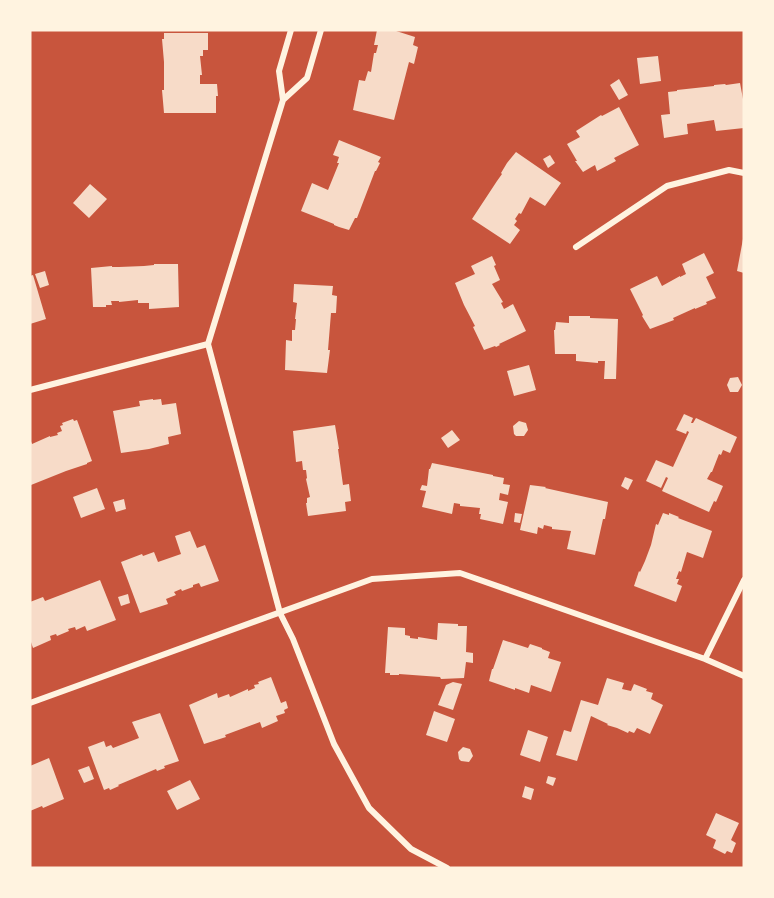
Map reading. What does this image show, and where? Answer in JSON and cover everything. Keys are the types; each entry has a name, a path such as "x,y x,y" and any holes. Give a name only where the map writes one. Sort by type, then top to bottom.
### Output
{"street":[{"path":"291,30 279,71 283,100 208,344 280,613 334,744 369,807 411,849 447,868"},
{"path":"283,100 307,78 321,30"},
{"path":"576,247 667,186 729,170 744,173"},
{"path":"30,390 208,344"},
{"path":"30,703 372,579 460,573 705,659 744,676"},
{"path":"705,659 744,580"}],"building":[{"path":"377,30 393,30 415,37 413,45 418,47 414,64 409,62 394,120 353,110 359,80 365,81 368,71 371,72 374,53 378,45 374,45"},
{"path":"164,33 208,33 208,50 203,50 203,56 200,56 202,75 200,75 200,84 217,84 216,113 164,113 162,39 164,39"},
{"path":"658,56 661,81 640,84 637,58"},
{"path":"619,79 628,95 619,100 610,85"},
{"path":"740,83 744,128 716,131 714,120 687,124 688,134 664,138 661,115 670,114 668,92"},
{"path":"619,107 639,145 614,158 616,161 597,171 595,165 583,172 567,144 580,137 576,131"},
{"path":"339,140 381,157 357,218 349,230 301,211 312,183 328,190 339,163 337,163 339,157 333,155"},
{"path":"516,152 561,183 545,206 530,197 521,214 519,213 515,219 517,221 514,225 520,230 510,244 472,219"},
{"path":"550,155 555,163 548,168 543,159"},
{"path":"90,184 107,199 89,218 73,203"},
{"path":"744,239 744,273 737,271"},
{"path":"704,253 714,273 706,277 716,298 673,318 674,320 650,329 630,289 657,276 662,286 686,274 682,264"},
{"path":"492,256 500,280 492,284 503,302 501,303 504,309 513,304 526,331 496,347 484,350 455,283 475,274 471,266"},
{"path":"178,264 179,307 149,309 149,303 138,303 138,300 111,301 112,305 106,305 106,307 93,307 91,268"},
{"path":"45,271 49,285 40,288 35,274"},
{"path":"33,275 46,319 30,324 30,276"},
{"path":"294,284 333,286 332,295 337,296 336,313 331,313 327,373 285,370 286,340 292,341 292,330 295,330 297,303 293,302"},
{"path":"569,316 618,319 616,379 604,379 605,361 598,361 598,363 576,361 576,354 555,354 556,322 569,323"},
{"path":"529,365 536,390 514,396 507,371"},
{"path":"738,377 742,385 738,392 730,392 727,385 730,378"},
{"path":"161,399 162,405 176,403 181,434 168,437 169,444 121,453 113,411 140,406 139,401"},
{"path":"684,414 693,418 691,423 696,418 737,437 730,453 723,450 721,455 719,454 707,479 723,486 709,512 662,491 668,478 666,477 661,488 646,481 656,460 673,467 689,432 687,431 686,434 676,430"},
{"path":"77,420 92,461 31,485 30,439 32,444 58,435 57,433 62,431 60,426 63,425 62,423"},
{"path":"519,421 526,423 528,430 524,436 514,434 513,426"},
{"path":"335,425 343,485 349,484 351,501 345,502 346,511 308,516 306,503 307,498 310,497 306,470 303,470 302,461 296,462 293,431"},
{"path":"452,430 460,440 448,448 441,438"},
{"path":"432,463 504,478 503,484 510,485 508,495 500,493 499,500 508,502 503,524 480,519 480,508 460,506 454,503 452,514 422,507 426,491 420,490 422,485 427,486"},
{"path":"625,477 633,480 628,490 621,486"},
{"path":"530,485 608,502 595,555 567,549 571,531 552,529 544,525 543,529 538,527 537,534 520,530"},
{"path":"97,488 105,509 81,518 73,497"},
{"path":"124,499 126,509 116,512 113,502"},
{"path":"515,513 522,514 520,523 514,522"},
{"path":"663,513 669,515 669,513 712,531 703,558 687,552 681,572 679,571 676,579 679,579 677,584 682,586 676,602 634,586 651,545 656,524 658,525"},
{"path":"190,531 197,548 205,545 219,581 201,587 199,583 182,591 181,589 174,592 176,595 166,599 168,604 140,613 121,562 154,552 158,562 181,554 175,536"},
{"path":"100,580 116,620 87,631 85,626 76,630 75,627 68,629 69,631 57,636 56,634 50,636 51,640 33,648 30,639 30,602 43,597 45,601"},
{"path":"128,594 130,603 121,606 118,597"},
{"path":"438,623 467,626 466,652 473,653 473,663 466,662 464,678 441,679 440,677 385,673 388,627 405,628 405,635 410,638 437,640"},
{"path":"503,640 528,648 530,644 542,648 550,652 548,658 561,662 551,692 531,685 529,693 489,681"},
{"path":"271,677 281,703 286,701 288,708 284,710 285,713 276,716 278,721 262,728 260,722 204,744 189,705 217,693 218,698 229,694 230,697 248,689 248,691 255,688 254,685 259,684 258,682"},
{"path":"607,678 624,683 622,689 631,691 634,684 647,689 646,691 653,693 651,699 663,705 650,734 637,728 634,733 629,731 628,733 591,716 577,761 556,755 564,730 571,732 581,700 598,705"},
{"path":"453,682 462,684 453,710 438,705 446,685"},
{"path":"434,711 455,719 447,742 426,735"},
{"path":"160,713 179,761 110,790 109,788 104,790 88,747 104,741 106,747 111,745 113,748 139,738 132,722"},
{"path":"528,730 548,737 540,762 520,755"},
{"path":"463,747 470,749 473,756 469,762 459,759 458,752"},
{"path":"49,758 64,799 30,811 30,766"},
{"path":"89,766 94,779 84,783 78,770"},
{"path":"548,776 556,778 553,786 546,783"},
{"path":"190,780 200,799 177,810 167,791"},
{"path":"525,786 534,789 531,800 522,797"},
{"path":"716,813 739,823 731,840 736,843 732,853 727,851 725,854 713,848 716,840 706,835"}]}
